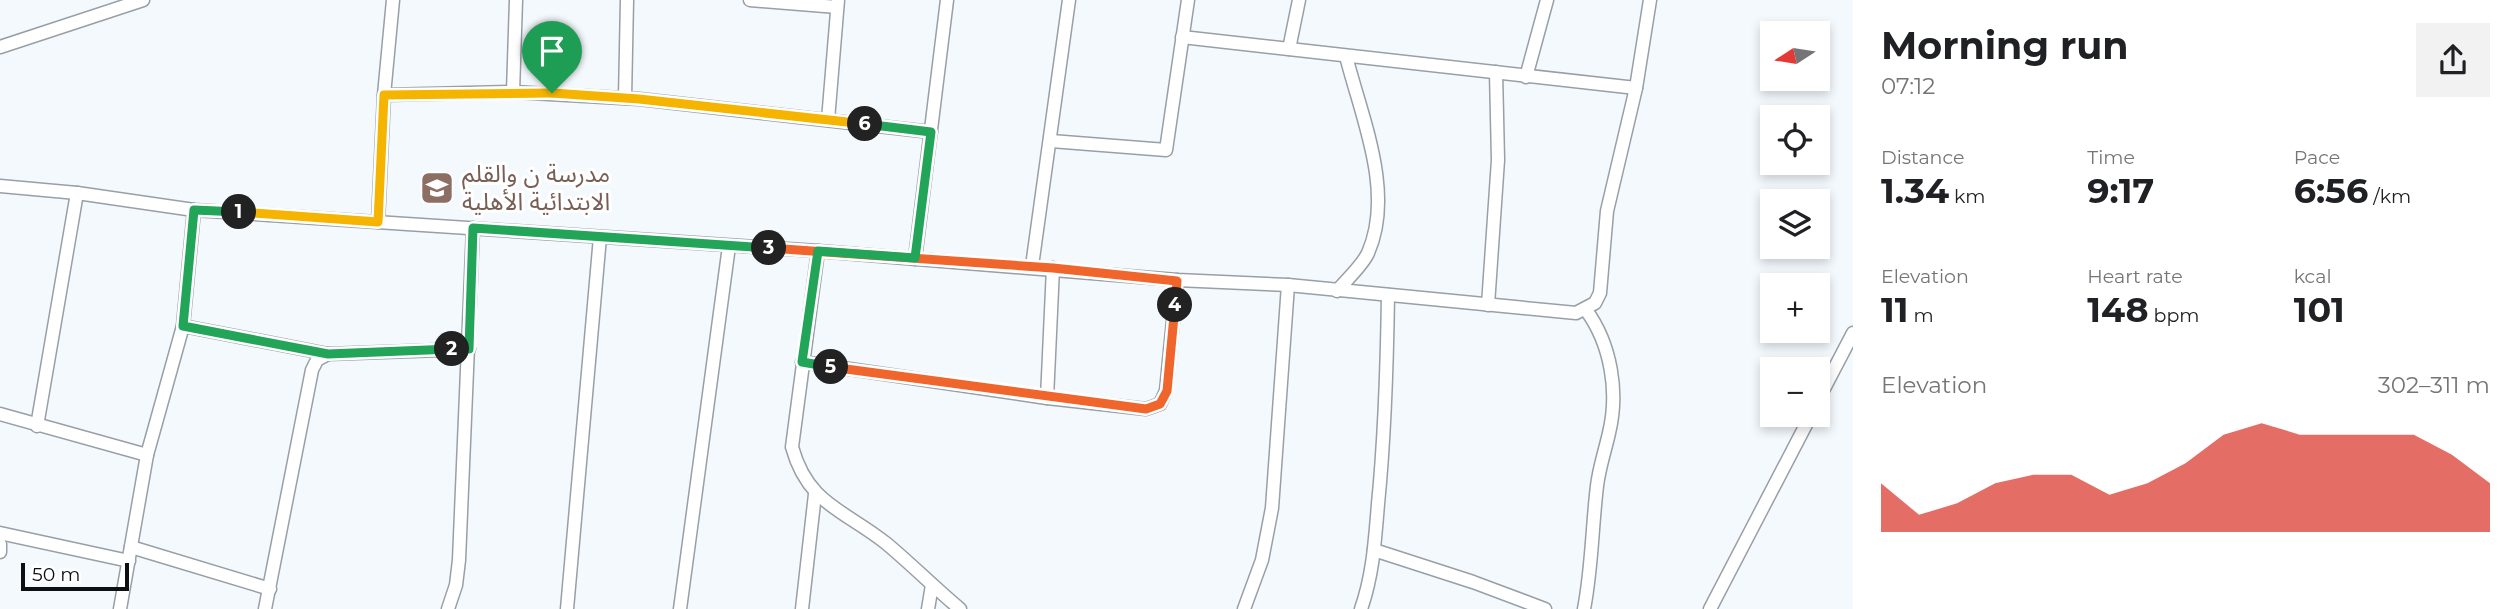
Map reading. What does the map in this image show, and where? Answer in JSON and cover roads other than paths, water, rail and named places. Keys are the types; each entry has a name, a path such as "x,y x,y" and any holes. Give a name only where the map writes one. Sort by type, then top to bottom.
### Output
{"street":[{"path":"0,47 143,0"},
{"path":"378,222 384,95 393,0"},
{"path":"513,92 516,0"},
{"path":"625,98 627,0"},
{"path":"750,0 837,4 828,120"},
{"path":"915,258 947,0"},
{"path":"1032,267 1069,0"},
{"path":"1051,141 1166,150 1188,0"},
{"path":"1289,49 1299,0"},
{"path":"1526,77 1547,0"},
{"path":"0,186 77,193 194,210 915,258 1053,268 1177,281 1288,285 1576,313 1587,310 1600,293 1607,211 1636,88 1650,0"},
{"path":"1182,37 1636,88"},
{"path":"1337,291 1367,254 1376,221 1377,181 1346,56"},
{"path":"1488,305 1498,160 1496,72"},
{"path":"384,95 513,92 625,98 931,132"},
{"path":"37,426 77,193"},
{"path":"120,609 147,455 183,326 194,210"},
{"path":"448,609 456,585 459,560 473,228"},
{"path":"567,609 600,237"},
{"path":"680,609 729,246"},
{"path":"818,251 792,447 799,471 815,494 886,543 960,609"},
{"path":"1047,398 1053,268"},
{"path":"802,362 1047,398 1146,409 1160,404 1170,376 1177,281"},
{"path":"1244,609 1262,560 1272,508 1288,285"},
{"path":"1361,609 1373,568 1385,424 1388,295"},
{"path":"1584,609 1592,568 1597,482 1612,416 1611,371 1605,339 1587,310"},
{"path":"183,326 328,354 469,349"},
{"path":"1830,377 1853,333"},
{"path":"265,609 312,370 317,360 328,354"},
{"path":"0,414 147,455"},
{"path":"1710,609 1805,427"},
{"path":"802,609 815,494"},
{"path":"0,533 129,561"},
{"path":"0,544 0,552"},
{"path":"131,547 270,589"},
{"path":"1374,550 1545,609"},
{"path":"928,609 932,586"}],"place":[{"name":"مدرسة ن والقلم الابتدائية الأهلية","path":"437,188"}]}
